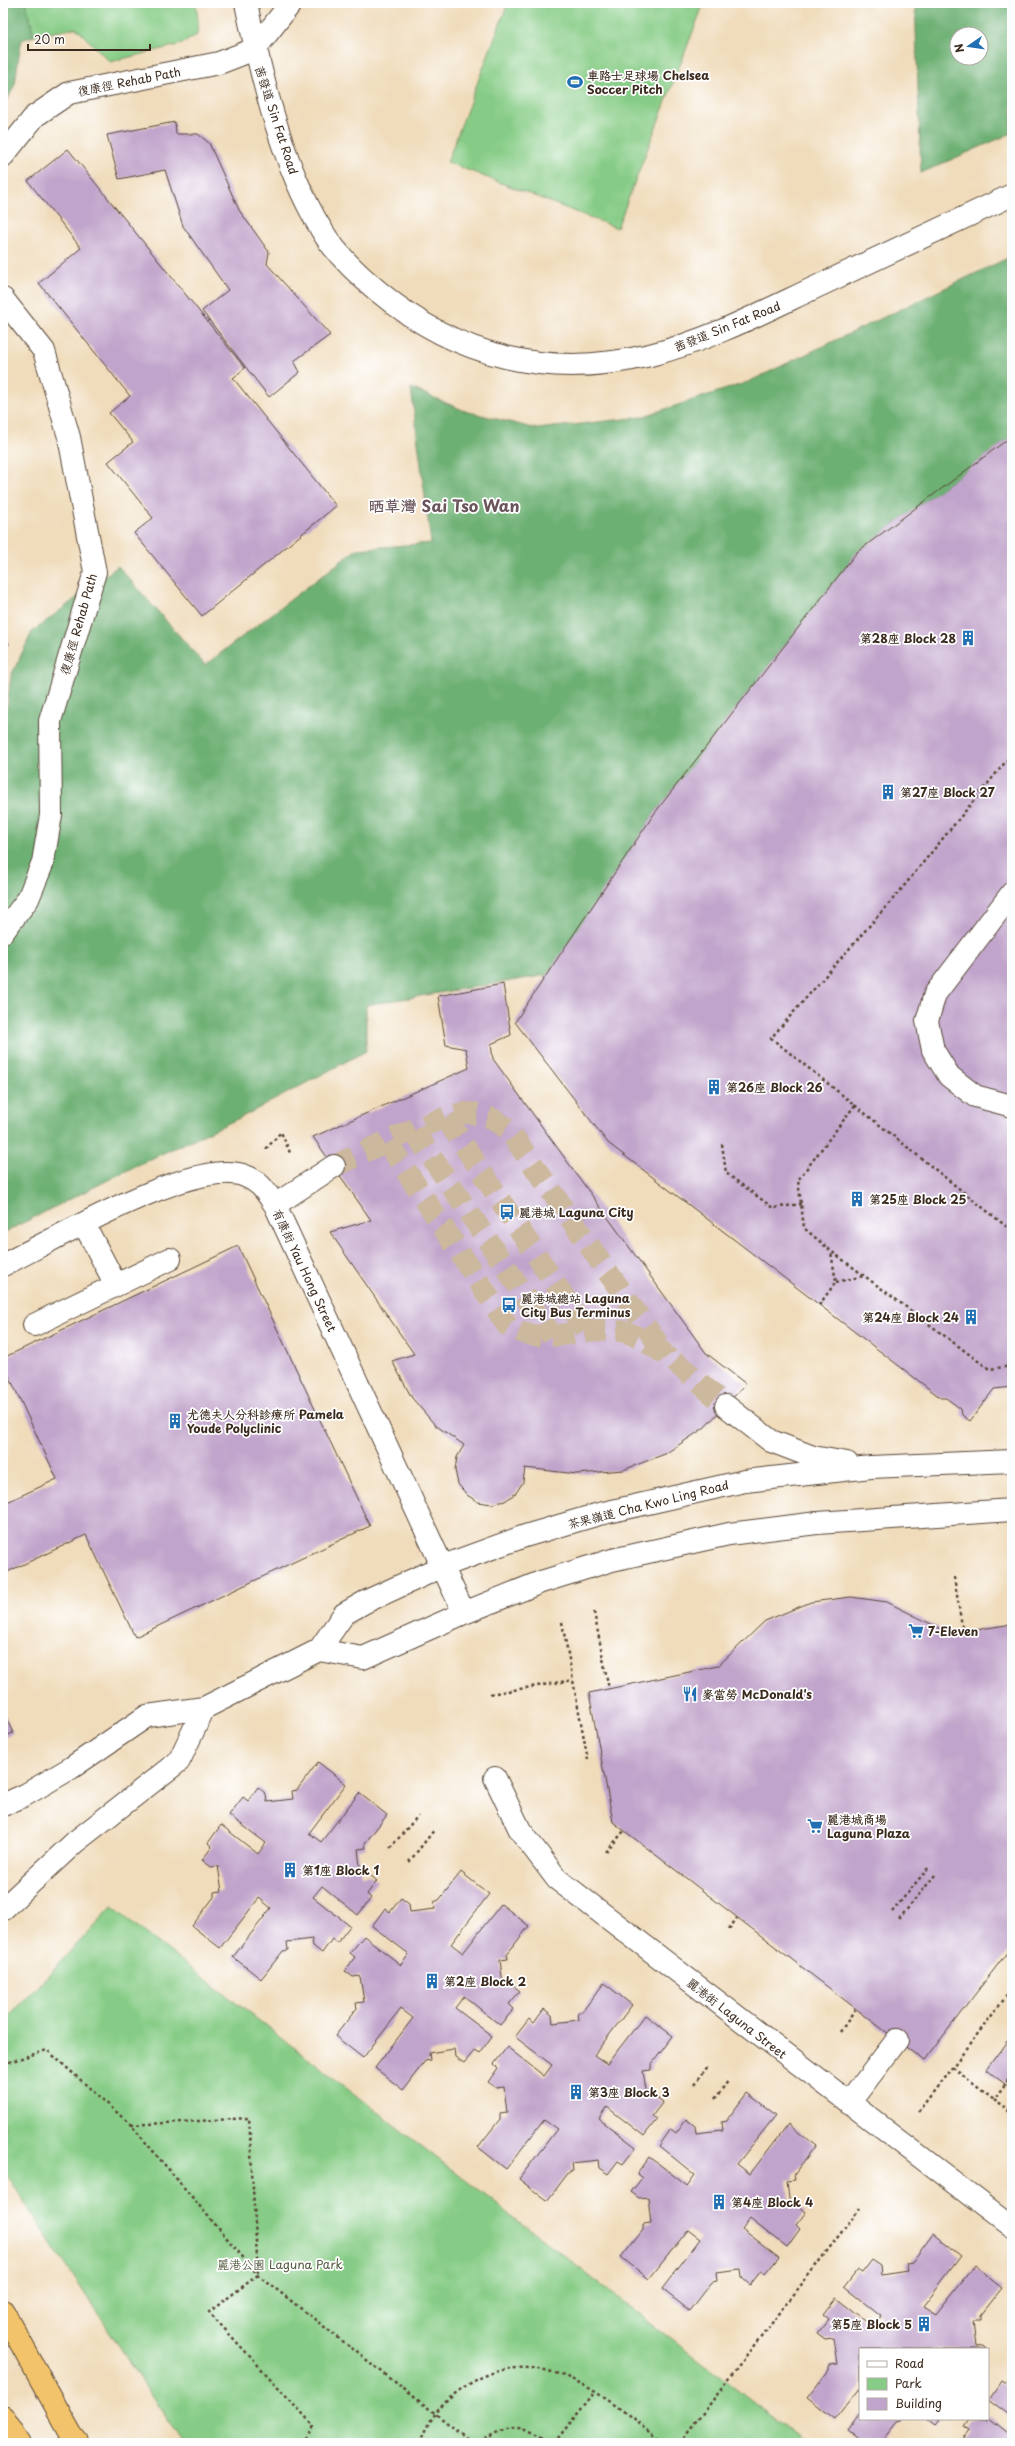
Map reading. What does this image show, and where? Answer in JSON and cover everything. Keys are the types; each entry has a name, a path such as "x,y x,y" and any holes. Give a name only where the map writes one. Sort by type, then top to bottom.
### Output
{"highway":[{"path":"3,2311 74,2440"},
{"path":"3,2417 20,2443"}],"street":[{"name":"茜發道 Sin Fat Road","path":"246,3 255,49 289,163 321,230 342,258 397,307 432,329 466,346 501,356 543,364 582,366 616,362 658,352 700,339 752,317 1012,195"},
{"path":"255,49 291,3"},
{"name":"復康徑 Rehab Path","path":"3,156 35,116 69,93 219,63 255,49"},
{"name":"復康徑 Rehab Path","path":"3,299 44,351 69,438 95,572 50,721 50,815 43,862 28,899 3,932"},
{"path":"1012,893 935,994 928,1021 933,1050 949,1076 974,1096 1012,1106"},
{"path":"275,1205 334,1166"},
{"name":"有康街 Yau Hong Street","path":"3,1265 143,1195 174,1183 211,1173 244,1175 262,1185 275,1205 464,1613"},
{"path":"84,1224 116,1285"},
{"path":"34,1325 170,1259"},
{"path":"726,1406 772,1440 813,1457 871,1467"},
{"name":"茶果嶺道 Cha Kwo Ling Road","path":"3,1805 25,1795 71,1768 147,1716 204,1708 319,1650 344,1614 443,1566 525,1536 661,1499 745,1481 871,1467 1012,1461"},
{"path":"319,1650 363,1658 464,1613 541,1582 612,1560 729,1534 817,1523 1012,1510"},
{"path":"3,1909 75,1842 180,1761 204,1708"},
{"name":"麗港街 Laguna Street","path":"495,1778 520,1830 557,1879 1012,2227"},
{"path":"849,2103 897,2040"}],"path":[{"path":"1012,754 899,892 771,1038 1012,1231"},
{"path":"854,1105 798,1180 804,1228 830,1251 989,1369 1012,1366"},
{"path":"722,1144 726,1173 773,1208 801,1204"},
{"path":"830,1251 836,1282"},
{"path":"819,1305 836,1282 864,1276"},
{"path":"954,1577 963,1632"},
{"path":"594,1612 609,1689"},
{"path":"562,1622 588,1760"},
{"path":"490,1694 573,1680"},
{"path":"390,1848 418,1816"},
{"path":"409,1862 435,1829"},
{"path":"606,1852 624,1831"},
{"path":"892,1912 928,1868"},
{"path":"899,1919 935,1875"},
{"path":"729,1929 737,1918"},
{"path":"918,2112 1012,1989"},
{"path":"840,2032 856,2009"},
{"path":"3,2064 47,2050 131,2125 258,2275 473,2443"},
{"path":"695,2084 708,2066"},
{"path":"953,2067 1012,2112"},
{"path":"994,2099 1012,2075"},
{"path":"715,2099 728,2081"},
{"path":"131,2125 249,2118 258,2275"},
{"path":"680,2443 860,2208"},
{"path":"258,2275 209,2312 314,2426 304,2443"},
{"path":"420,2443 435,2414 454,2393 481,2377 509,2368 540,2368 569,2376 595,2392 665,2443"},
{"path":"480,2443 505,2429 523,2428 540,2433 554,2443 595,2392"}],"green space":[{"path":"3,3 26,3 34,36 21,40 15,84 3,109"},
{"path":"26,3 196,3 198,20 197,35 182,44 110,62 76,28 34,36"},
{"name":"車路士足球場 Chelsea Soccer Pitch","path":"508,3 704,3 617,228 447,162"},
{"path":"915,3 1012,3 1012,133 921,173"},
{"path":"1012,256 1012,436 857,552 654,814 547,975 366,1005 366,1051 246,1115 142,1163 3,1233 3,738 11,676 32,632 118,566 205,665 357,549 431,543 411,388 465,411 537,429 641,417 748,382"},
{"name":"麗港公園 Laguna Park","path":"112,1907 805,2443 183,2443 6,2174 3,2166 3,2023"}],"building":[{"path":"175,122 176,134 198,134 209,143 239,210 269,252 267,264 330,335 294,361 300,372 269,397 202,311 228,290 183,226 165,170 119,179 107,135"},
{"path":"68,149 245,368 233,378 336,506 202,616 134,533 153,518 108,462 133,442 109,413 130,396 39,283 81,248 28,181"},
{"path":"1012,436 1012,1387 994,1389 970,1421 962,1415 961,1409 946,1398 941,1398 608,1143 515,1022 654,814 857,552"},
{"path":"3,639 9,643 3,654"},
{"path":"503,984 511,1035 491,1044 493,1059 706,1353 746,1384 704,1428 665,1454 623,1470 577,1474 525,1468 523,1482 516,1493 505,1501 492,1504 478,1502 467,1495 458,1484 455,1470 457,1457 464,1445 435,1425 412,1398 392,1361 414,1354 330,1232 371,1220 313,1137 469,1068 466,1049 446,1045 438,996"},
{"name":"尤德夫人分科診療所 Pamela Youde Polyclinic","path":"238,1246 370,1526 135,1637 86,1535 3,1574 3,1498 5,1503 57,1479 3,1363 3,1358"},
{"name":"麗港城商場 Laguna Plaza","path":"851,1597 887,1602 951,1634 1012,1624 1012,1946 924,2061 613,1822 589,1693 718,1666 765,1621 811,1602"},
{"path":"3,1711 13,1733 3,1737"},
{"name":"第1座 Block 1","path":"318,1762 346,1784 309,1833 321,1842 359,1793 387,1815 365,1843 366,1848 358,1849 361,1875 369,1874 377,1881 367,1894 371,1898 358,1915 322,1886 313,1897 350,1926 337,1943 332,1939 322,1953 313,1946 312,1939 287,1942 288,1950 283,1951 261,1979 233,1957 271,1908 259,1898 220,1948 192,1926 214,1897 214,1892 222,1891 218,1866 211,1867 202,1860 212,1847 208,1843 221,1825 258,1854 266,1843 229,1815 243,1797 248,1801 258,1787 266,1794 267,1802 293,1799 292,1791 297,1790"},
{"name":"第2座 Block 2","path":"461,1872 489,1894 451,1944 463,1953 501,1904 529,1926 507,1954 508,1959 500,1960 503,1985 512,1985 520,1991 509,2004 514,2009 500,2025 464,1996 455,2008 492,2036 480,2053 475,2050 464,2063 455,2057 454,2049 429,2053 430,2060 425,2061 403,2090 375,2068 413,2018 401,2009 363,2058 335,2036 357,2008 356,2003 364,2002 360,1976 353,1977 345,1971 355,1957 350,1953 364,1936 401,1965 409,1954 372,1926 385,1908 390,1912 401,1898 409,1904 410,1912 435,1909 434,1902 439,1900"},
{"name":"第3座 Block 3","path":"604,1983 632,2005 594,2055 607,2064 645,2015 673,2036 651,2065 651,2070 643,2071 647,2096 655,2096 663,2102 652,2116 657,2119 644,2136 607,2107 599,2119 636,2147 623,2164 618,2161 608,2174 599,2168 598,2160 572,2163 573,2171 569,2172 547,2201 519,2179 557,2129 544,2120 506,2169 478,2147 500,2119 500,2114 507,2113 504,2087 496,2088 488,2082 498,2068 494,2064 507,2047 544,2076 552,2065 515,2037 529,2019 534,2023 544,2009 552,2015 553,2023 579,2020 578,2012 582,2012"},
{"path":"1007,2041 1012,2045 1012,2089 986,2070"},
{"name":"第4座 Block 4","path":"747,2093 776,2115 737,2164 750,2174 788,2124 816,2146 794,2175 795,2180 787,2181 790,2207 798,2205 806,2212 796,2225 800,2229 787,2247 750,2218 742,2229 779,2257 765,2274 761,2271 750,2285 742,2278 741,2270 716,2273 717,2281 712,2282 690,2311 662,2289 700,2239 688,2230 649,2279 621,2257 643,2229 643,2224 651,2223 648,2197 639,2198 631,2192 642,2178 637,2174 650,2157 687,2186 695,2175 659,2146 671,2129 676,2133 686,2119 695,2126 696,2133 722,2130 721,2122 726,2121"},
{"name":"第5座 Block 5","path":"933,2234 961,2256 923,2306 936,2314 974,2266 1002,2288 980,2316 980,2321 973,2321 976,2347 984,2346 986,2348 859,2348 859,2389 835,2420 807,2398 829,2370 829,2365 837,2364 833,2338 825,2339 817,2333 828,2319 823,2315 836,2298 873,2327 881,2316 844,2287 857,2270 862,2273 872,2260 881,2266 882,2275 908,2271 906,2263 912,2262"},
{"path":"1012,2375 1012,2417 989,2400 1000,2381 1005,2384"},
{"path":"859,2415 859,2420 902,2420 902,2422 898,2423 882,2443 865,2443 848,2430"},
{"path":"989,2417 1012,2435 1012,2443 960,2443 970,2429 965,2426 969,2420 989,2420"},
{"path":"929,2420 940,2420 936,2425"}],"tunnel":[{"path":"334,1166 422,1126 457,1114 475,1113 494,1120 508,1129 667,1357"},
{"path":"446,1118 587,1332"},
{"path":"414,1131 552,1336"},
{"path":"388,1143 507,1325 522,1332 536,1336 563,1335 605,1330 620,1331 633,1335 647,1342 676,1362 726,1406"}],"place":[{"name":"車路士足球場 Chelsea Soccer Pitch","path":"575,82"},
{"name":"第28座 Block 28","path":"968,638"},
{"name":"第27座 Block 27","path":"888,792"},
{"name":"第26座 Block 26","path":"714,1087"},
{"name":"第25座 Block 25","path":"857,1199"},
{"name":"麗港城 Laguna City","path":"507,1212"},
{"name":"麗港城總站 Laguna City Bus Terminus","path":"509,1305"},
{"name":"第24座 Block 24","path":"971,1317"},
{"name":"尤德夫人分科診療所 Pamela Youde Polyclinic","path":"175,1421"},
{"name":"7-Eleven","path":"916,1631"},
{"name":"麥當勞 McDonald's","path":"690,1694"},
{"name":"麗港城商場 Laguna Plaza","path":"815,1826"},
{"name":"第1座 Block 1","path":"290,1870"},
{"name":"第2座 Block 2","path":"432,1981"},
{"name":"第3座 Block 3","path":"576,2092"},
{"name":"第4座 Block 4","path":"719,2202"},
{"name":"第5座 Block 5","path":"924,2324"}],"district":[{"name":"晒草灣 Sai Tso Wan","path":"444,505"}]}
